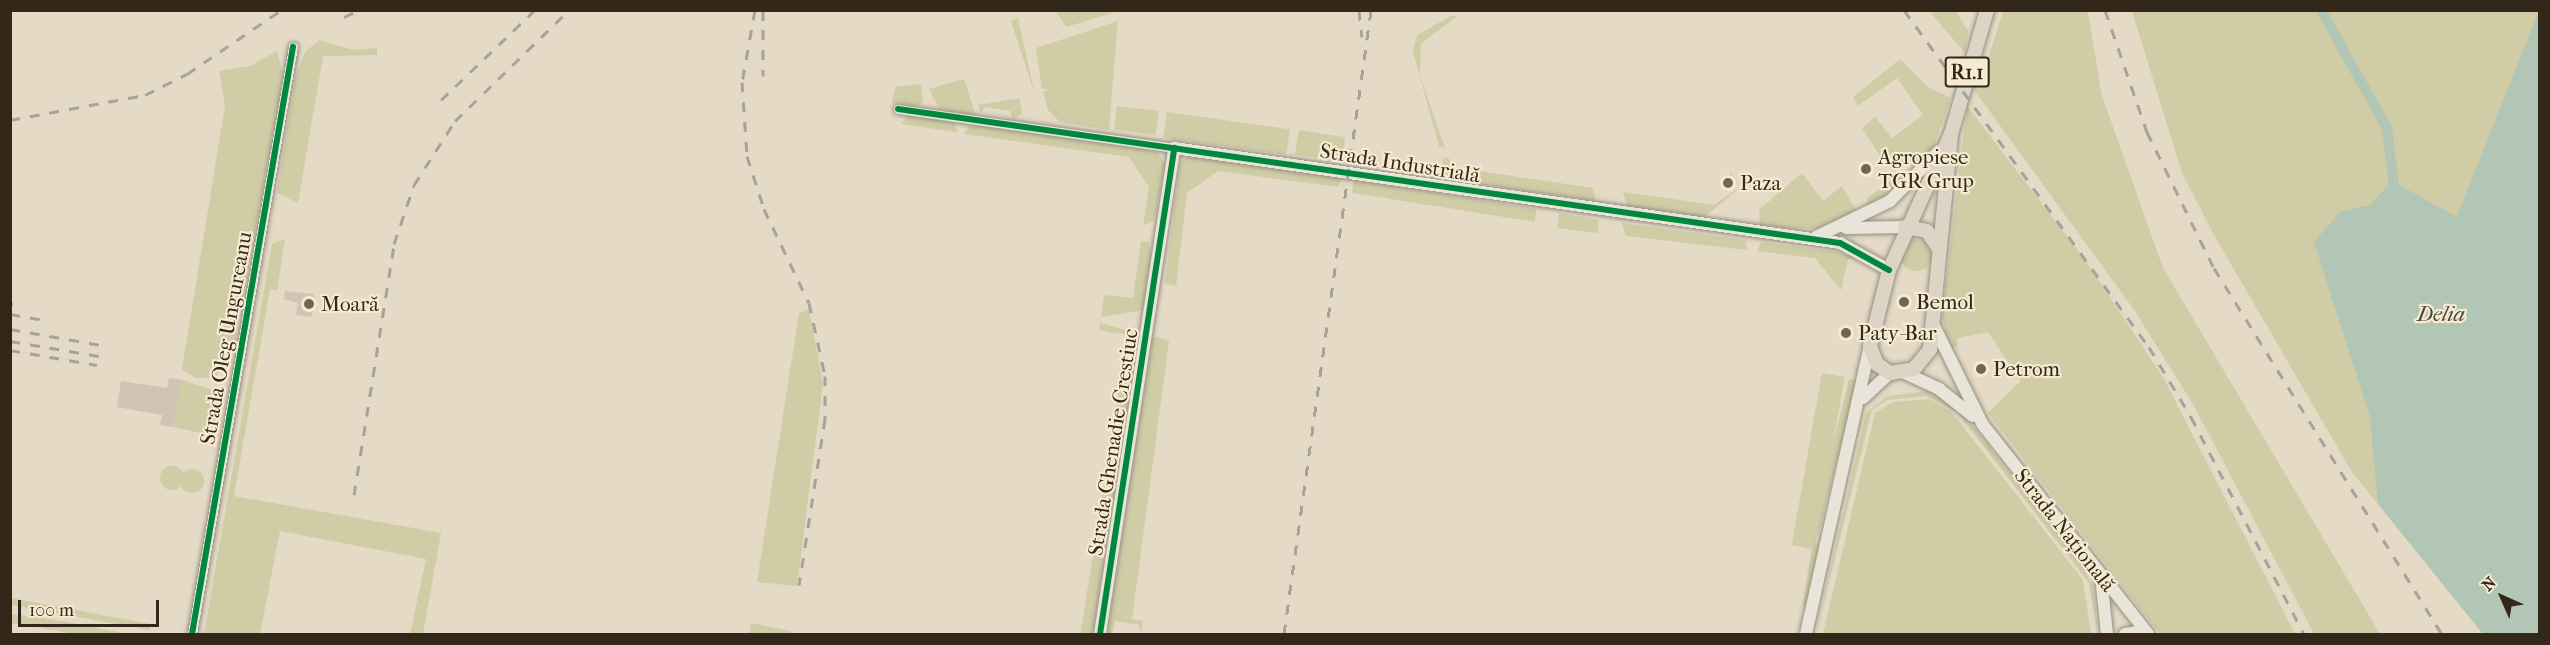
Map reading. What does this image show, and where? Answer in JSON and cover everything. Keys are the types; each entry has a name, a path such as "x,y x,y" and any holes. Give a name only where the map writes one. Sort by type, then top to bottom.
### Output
{"main road":[{"name":"R1.1","path":"1950,134 1987,10"},
{"path":"1890,373 1877,364 1870,346 1889,270 1905,227 1950,134"},
{"path":"1905,373 1926,356 1932,321 1950,134"},
{"path":"1905,227 1927,231 1939,249"},
{"name":"Strada Națională","path":"1890,373 1905,373"}],"street":[{"name":"Strada Oleg Ungureanu","path":"192,634 293,46"},
{"name":"Strada Industrială","path":"898,109 1812,238 1857,249 1889,270"},
{"name":"Strada Industrială","path":"1843,229 1903,191 1950,134"},
{"name":"Strada Ghenadie Crestiuc","path":"1100,634 1174,148"},
{"name":"Strada Industrială","path":"1812,238 1843,229 1905,227"},
{"name":"Strada Națională","path":"1932,321 1983,425 2146,633"},
{"path":"1806,634 1863,398 1870,346"},
{"path":"1863,398 1890,373"},
{"name":"Strada Națională","path":"1905,373 1939,389 1983,425"},
{"path":"2101,575 2107,634"},
{"path":"2125,634 2146,633"}],"shaded area":[{"path":"1056,10 1119,11 1066,27"},
{"path":"1929,11 1956,11 1968,31 1965,53"},
{"path":"2003,11 2088,11 2101,93 2163,268 2380,634 2314,634 2194,406 2135,311 1972,87 1978,66 1984,72"},
{"path":"2132,11 2539,11 2483,634 2352,472 2214,235 2182,173"},
{"path":"1451,16 1457,16 1421,44 1420,76 1445,148 1439,146 1413,52 1417,35"},
{"path":"1018,18 1035,95 1011,21"},
{"path":"1118,21 1109,130 1060,122 1048,110 1043,92 1050,90 1042,88 1036,48"},
{"path":"319,40 353,50 377,48 377,55 323,56 298,203 277,193 295,78 305,52"},
{"path":"277,51 283,76 234,349 229,348 216,378 196,378 182,369 225,106 219,71 250,66"},
{"path":"1900,59 1928,87 1951,98 1933,148 1918,167 1899,164 1895,155 1884,162 1862,128 1875,117 1892,138 1923,115 1897,78 1858,106 1853,97"},
{"path":"964,79 976,116 939,109 929,89"},
{"path":"921,84 923,102 918,106 892,103 895,87"},
{"path":"1019,98 1022,113 1013,120 1010,111 985,107 981,114 978,105"},
{"path":"1117,106 1159,111 1156,135 1114,130"},
{"path":"1967,106 2086,261 2164,379 2295,634 2160,634 1988,413 2021,381 1988,332 1957,338 1958,346 1950,349 1942,317"},
{"path":"1167,112 1290,129 1286,155 1163,138"},
{"path":"908,115 955,123 957,132 901,124"},
{"path":"970,125 1157,152 1166,164 1154,220 1143,226 1149,187 1129,157 964,134"},
{"path":"1299,130 1345,137 1342,162 1295,155"},
{"path":"1448,157 1452,167 1593,188 1596,201 1441,178 1443,159"},
{"path":"1187,158 1342,178 1338,187 1218,171 1187,193 1176,286 1165,284 1180,162"},
{"path":"1802,173 1823,201 1842,186 1858,213 1821,229 1760,227 1759,210"},
{"path":"1896,177 1905,179 1896,190 1868,205 1867,198"},
{"path":"1354,180 1537,209 1535,222 1352,193"},
{"path":"1745,184 1703,218 1627,206 1623,192 1714,205"},
{"path":"1559,213 1599,220 1598,233 1557,228"},
{"path":"1622,223 1746,240 1747,250 1626,236"},
{"path":"285,239 277,290 270,289 234,496 441,533 423,634 410,634 426,559 280,531 260,634 204,634 272,244"},
{"path":"1916,239 1927,244 1932,255 1927,266 1916,271 1905,266 1900,255 1905,244"},
{"path":"1141,241 1148,242 1151,252 1144,310 1101,317 1104,295 1133,298"},
{"path":"1761,242 1838,252 1860,258 1848,259 1841,290 1815,258 1757,251"},
{"path":"809,309 823,383 797,586 757,582 799,313"},
{"path":"1100,323 1137,333 1138,350 1125,350 1127,335 1099,330"},
{"path":"1157,337 1169,341 1132,619 1143,621 1141,634 1139,625 1115,621 1112,634 1107,634 1152,338"},
{"path":"1124,359 1136,361 1093,634 1080,634"},
{"path":"1822,373 1845,377 1814,549 1792,545"},
{"path":"1849,379 1857,381 1818,536 1810,534"},
{"path":"182,380 222,393 218,430 210,435 173,427"},
{"path":"1934,392 1963,413 2081,564 2093,586 2098,634 2089,583 1957,412 1926,396 1887,400 1872,410 1816,634 1866,413 1887,396"},
{"path":"1930,399 1951,411 2083,580 2091,634 1823,634 1875,413 1893,402"},
{"path":"167,466 177,466 184,473 184,483 177,490 167,490 160,483 160,473"},
{"path":"192,469 197,470 203,476 203,486 197,492 192,493 187,492 181,486 180,481 181,476 187,470"},
{"path":"1813,540 1820,546 1807,606 1803,605"},
{"path":"11,598 150,624 150,630 11,605"},
{"path":"11,614 128,634 76,634 11,623"},
{"path":"751,623 791,631 791,634 749,634"}],"water":[{"name":"Delia","path":"2539,11 2539,634 2483,634 2378,504 2370,417 2314,242 2340,212 2370,205 2392,181 2457,217"}],"building":[{"name":"Paza","path":"1731,173 1737,183 1726,192 1719,182"},
{"name":"Moară","path":"285,291 314,294 312,317 296,315 298,303 284,299"},
{"path":"169,378 182,380 173,427 160,425 162,415 117,407 121,381 167,388"}],"waterway":[{"name":"Delia","path":"2321,10 2387,128 2395,193"}],"railway":[{"path":"10,120 145,95 187,74 281,10"},
{"path":"344,17 359,10"},
{"path":"441,100 535,10"},
{"path":"354,495 394,244 414,185 455,121 569,10"},
{"path":"755,10 742,82 747,156 764,209 809,303 825,376 825,419 799,585"},
{"path":"763,10 763,76"},
{"path":"1359,10 1362,37"},
{"path":"1284,634 1371,10"},
{"path":"1904,10 2149,347 2191,417 2304,634"},
{"path":"2105,10 2147,132 2214,268 2442,634"},
{"path":"10,314 45,320"},
{"path":"10,329 101,345"},
{"path":"10,341 99,356"},
{"path":"10,350 97,365"}],"cycle path":[{"path":"192,634 293,47"},
{"path":"898,109 1840,243 1889,270"},
{"path":"1100,634 1174,148"}],"place":[{"name":"Agropiese TGR Grup","path":"1866,169"},
{"name":"Paza","path":"1728,183"},
{"name":"Bemol","path":"1904,302"},
{"name":"Moară","path":"309,304"},
{"name":"Paty-Bar","path":"1846,333"},
{"name":"Petrom","path":"1981,369"}]}
